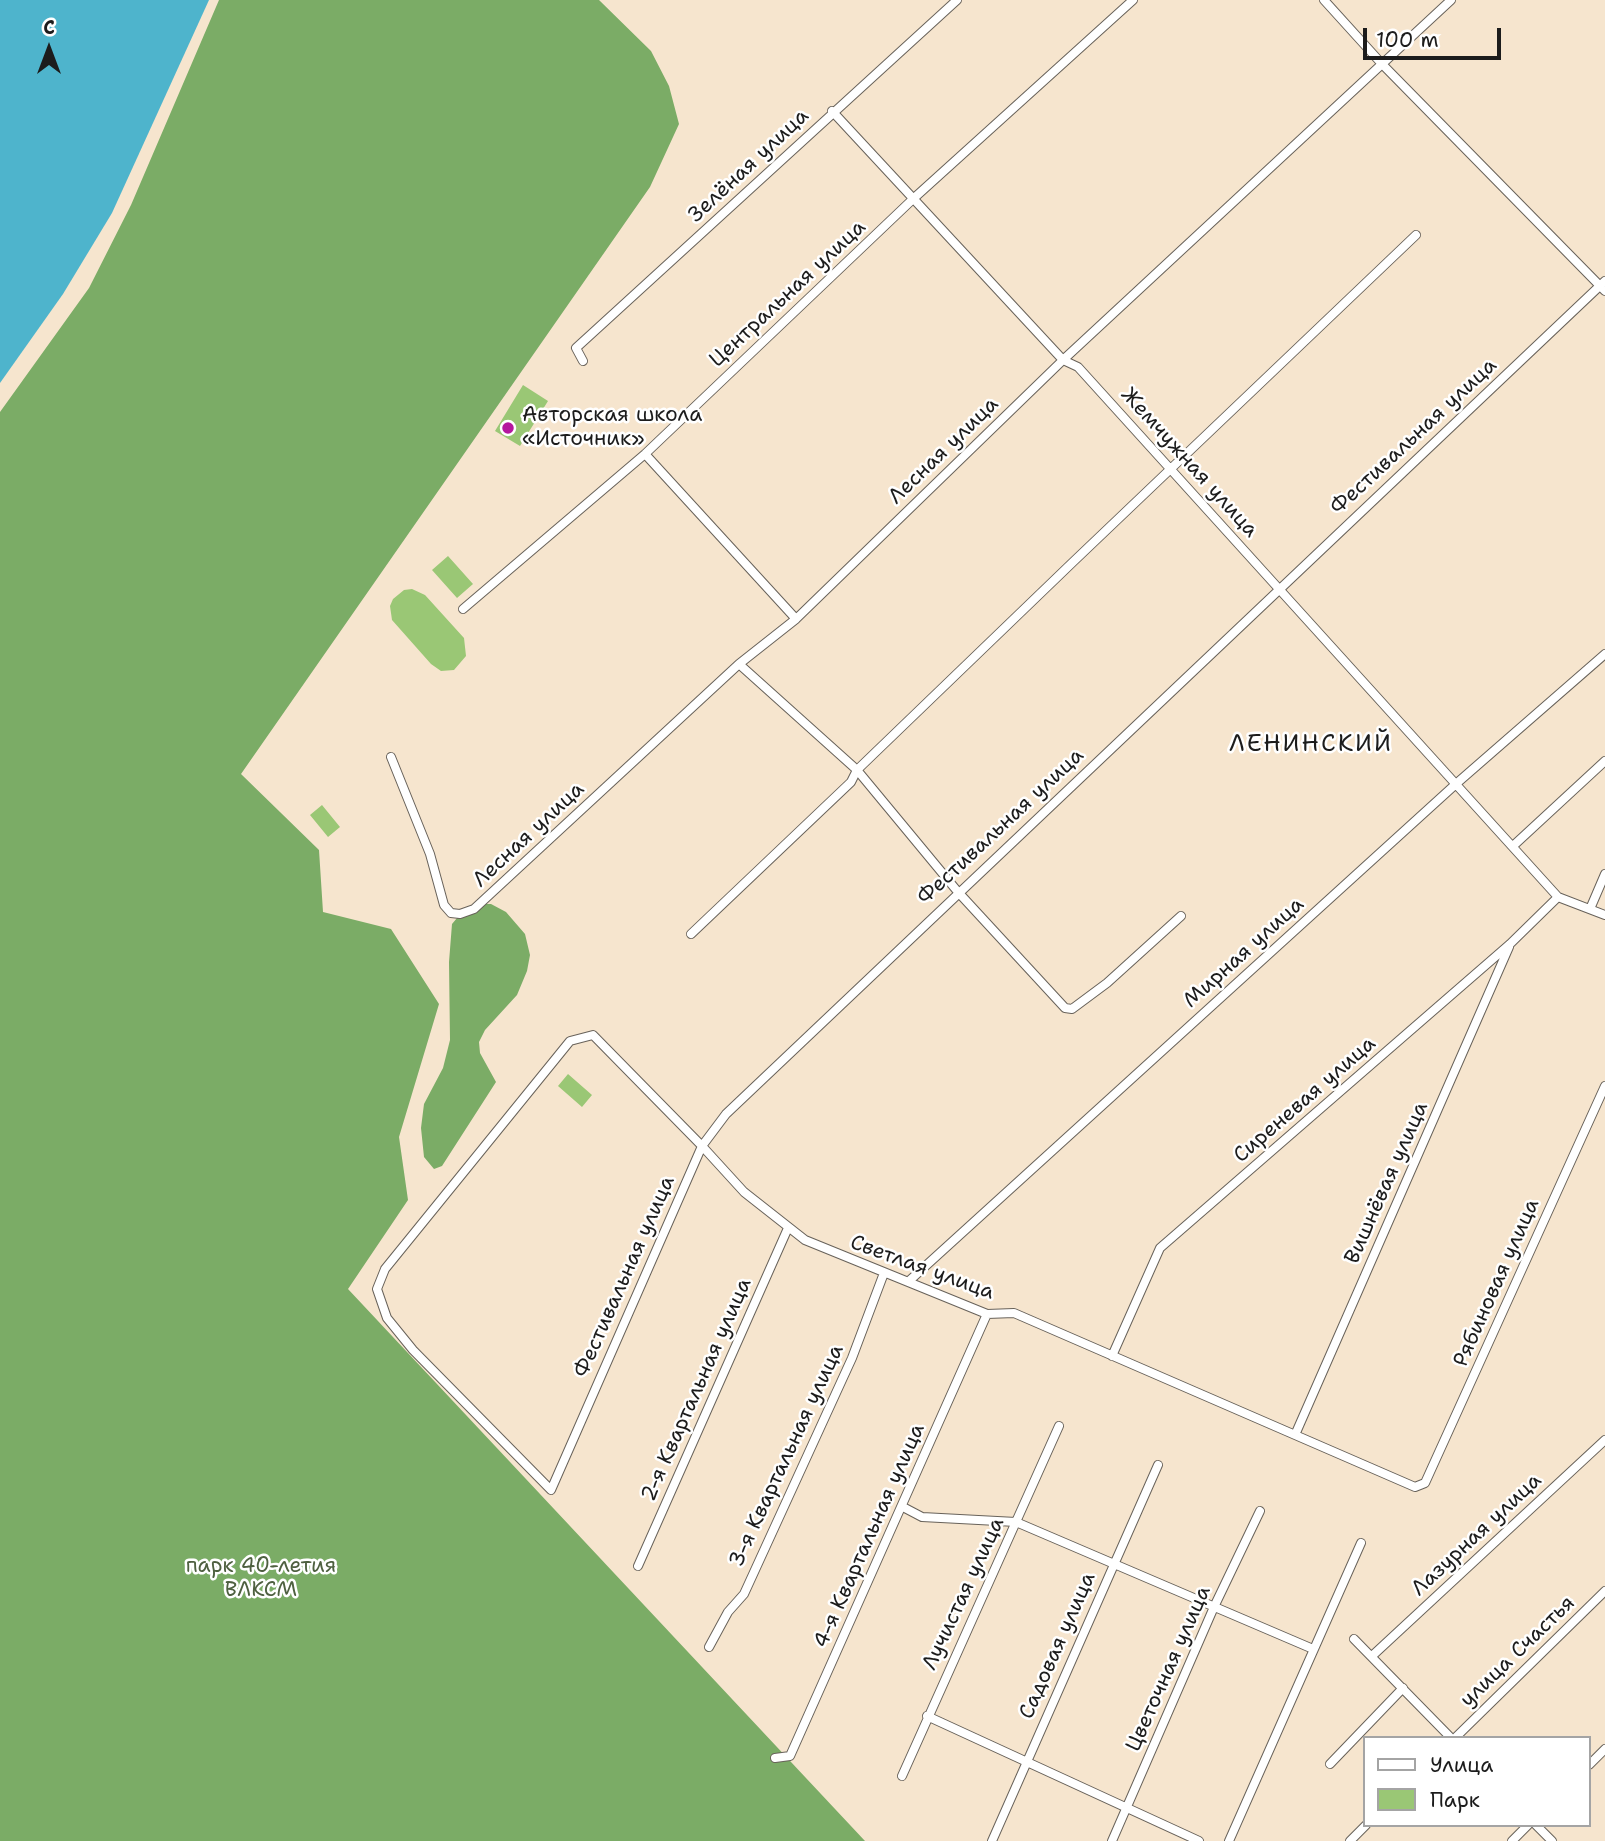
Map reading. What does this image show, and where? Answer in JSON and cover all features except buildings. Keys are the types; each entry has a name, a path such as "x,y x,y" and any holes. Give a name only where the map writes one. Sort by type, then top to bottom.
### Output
{"street":[{"name":"Зелёная улица","path":"583,361 576,348 820,126 832,111 957,0"},
{"name":"Центральная улица","path":"463,609 645,454 913,199 1133,0"},
{"path":"1324,0 1382,64 1603,286"},
{"name":"Лесная улица","path":"391,757 430,854 444,905 454,914 474,909 739,664 796,618 1063,360 1451,0"},
{"name":"Жемчужная улица","path":"832,111 1063,360 1078,367 1558,897"},
{"path":"691,933 851,782 857,771 1416,235"},
{"name":"Фестивальная улица","path":"551,1490 702,1146 726,1114 1280,587 1603,286"},
{"path":"645,454 796,618"},
{"name":"Мирная улица","path":"909,1281 1457,783 1605,654"},
{"path":"739,664 857,771 958,892 1065,1008 1072,1009 1107,983 1181,916"},
{"path":"1513,846 1605,761"},
{"path":"1590,909 1605,874"},
{"path":"1558,897 1605,915"},
{"name":"Сиреневая улица","path":"1112,1356 1160,1248 1510,944 1558,897"},
{"name":"Вишнёвая улица","path":"1295,1436 1510,944"},
{"name":"Светлая улица","path":"551,1490 413,1350 387,1318 377,1289 386,1269 570,1041 593,1035 744,1192 788,1228 824,1250 909,1281 987,1314 1014,1313 1415,1487"},
{"name":"Рябиновая улица","path":"1415,1487 1425,1483 1605,1086"},
{"name":"2-я Квартальная улица","path":"638,1566 788,1228"},
{"name":"3-я Квартальная улица","path":"709,1647 728,1612 744,1594 852,1358 884,1273"},
{"name":"4-я Квартальная улица","path":"775,1758 790,1756 987,1314"},
{"name":"Лучистая улица","path":"902,1776 1059,1426"},
{"name":"Лазурная улица","path":"1373,1656 1605,1440"},
{"name":"Садовая улица","path":"992,1841 1158,1465"},
{"path":"903,1507 922,1517 1016,1522 1312,1649"},
{"name":"Цветочная улица","path":"1112,1841 1214,1607 1260,1511"},
{"path":"1229,1841 1361,1543"},
{"name":"улица Счастья","path":"1455,1736 1605,1591"},
{"path":"1354,1639 1451,1736"},
{"path":"1330,1764 1403,1688"},
{"path":"927,1716 1199,1841"},
{"path":"1591,1763 1605,1749"},
{"path":"1350,1841 1364,1827"},
{"path":"1512,1841 1526,1827"},
{"path":"1538,1827 1552,1841"}],"green space":[{"name":"парк 40-летия ВЛКСМ","path":"219,0 599,0 651,51 669,86 679,124 650,187 241,774 319,850 323,912 391,929 439,1004 399,1137 408,1200 348,1289 865,1841 0,1841 0,412 89,288 131,205"},
{"path":"523,385 548,401 520,446 495,431"},
{"path":"448,556 473,584 457,598 432,570"},
{"path":"412,589 425,595 464,638 466,656 454,670 441,671 431,664 392,620 390,606 393,599 404,590"},
{"path":"322,805 340,827 328,837 310,815"},
{"path":"482,904 491,904 506,912 525,934 530,955 517,995 485,1030 479,1042 480,1053 496,1082 442,1166 434,1169 424,1157 421,1128 424,1104 443,1068 450,1040 449,962 452,924 462,912"},
{"path":"568,1074 592,1095 582,1107 558,1086"}],"water":[{"path":"0,0 209,0 112,213 63,294 0,383"}],"place":[{"name":"Авторская школа «Источник»","path":"508,428"}],"district":[{"name":"ЛЕНИНСКИЙ","path":"1311,745"}]}
